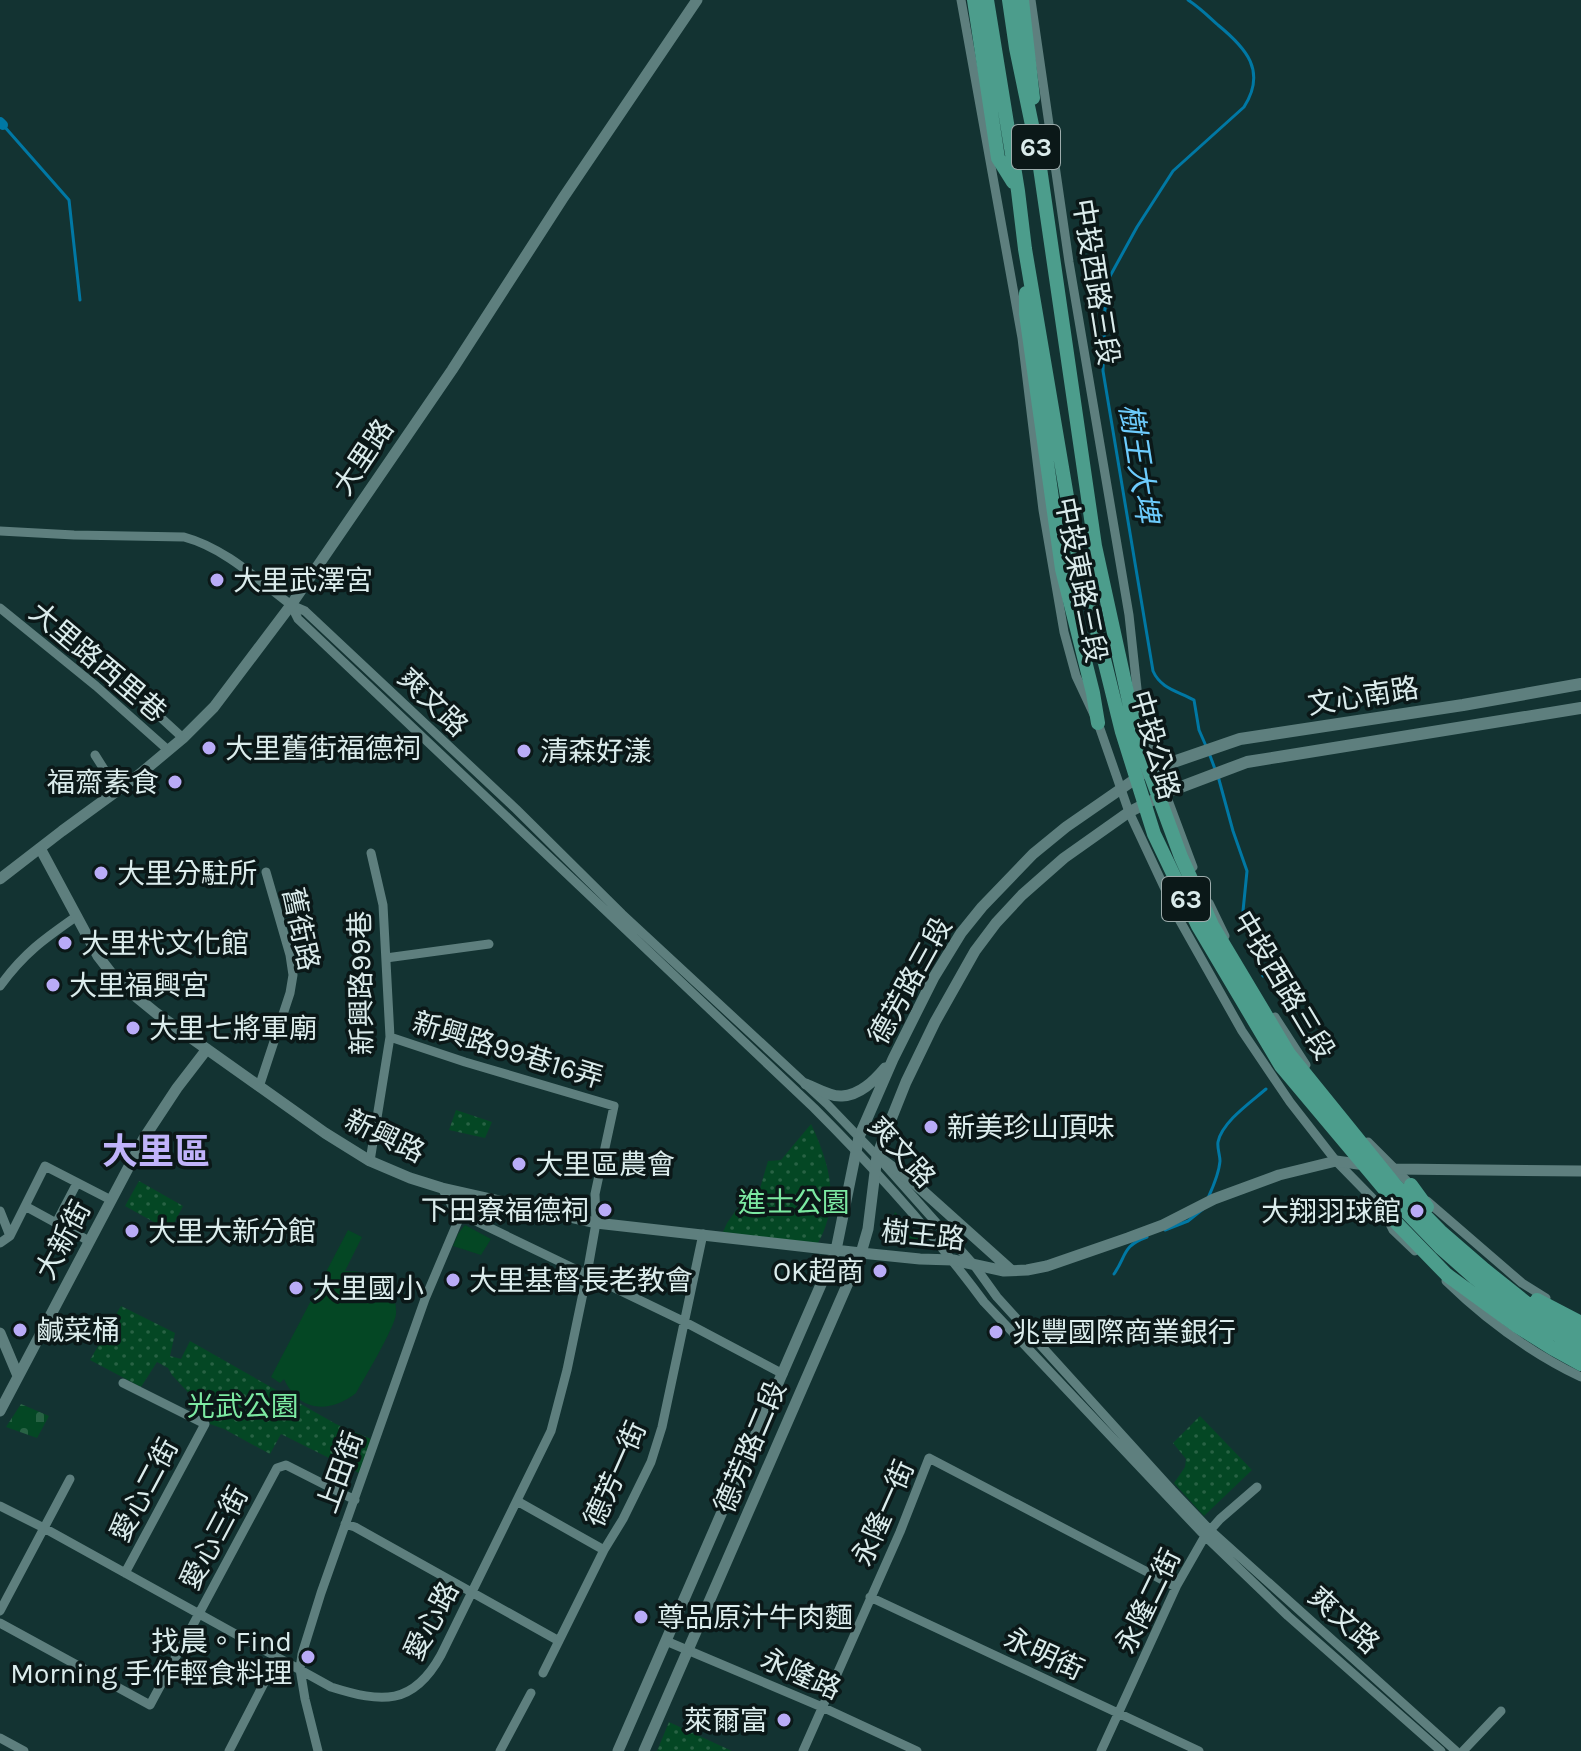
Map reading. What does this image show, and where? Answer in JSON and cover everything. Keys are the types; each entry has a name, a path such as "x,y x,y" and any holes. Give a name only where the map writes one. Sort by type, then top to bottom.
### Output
{"main road":[{"path":"974,0 998,158 1018,191"},
{"name":"中投公路","path":"987,0 1074,538 1122,732 1154,834 1198,926 1281,1066 1386,1191 1440,1247 1523,1314 1581,1349"},
{"name":"中投公路","path":"1009,0 1038,154 1095,546 1137,738 1181,857 1212,925 1289,1054 1395,1185 1440,1231 1485,1270 1535,1310 1581,1337"},
{"path":"1022,0 1032,73 1038,154"},
{"path":"1052,247 1065,301 1089,466 1121,643 1138,698"},
{"path":"1025,249 1026,314 1062,569 1098,723"},
{"name":"文心南路","path":"1156,768 1240,739 1581,684"},
{"name":"文心南路","path":"1165,793 1247,762 1581,708"},
{"path":"1411,1185 1444,1227 1513,1283 1543,1304 1581,1321"},
{"path":"1382,1208 1447,1275 1517,1326 1581,1364"}],"street":[{"name":"大里路","path":"0,879 183,738 214,707 291,605 452,370 563,198 697,0"},
{"name":"中投東路三段","path":"961,0 1022,338 1043,510 1064,632 1076,676 1098,723 1129,812 1180,921 1242,1031 1290,1102 1336,1161 1382,1208 1393,1230 1469,1303 1548,1361 1581,1377"},
{"name":"中投西路三段","path":"1031,0 1069,262 1129,615 1138,698 1156,768 1194,871 1225,935 1300,1057 1340,1111 1411,1185 1522,1283 1581,1321"},
{"name":"爽文路","path":"0,531 184,537 196,540 218,551 291,605 305,611 859,1137 1207,1533 1456,1751"},
{"name":"爽文路","path":"291,605 298,619 814,1108 876,1172 953,1260 984,1302 1207,1533 1288,1616 1441,1751"},
{"name":"大里路西里巷","path":"0,608 96,686 168,750"},
{"path":"109,670 183,738"},
{"path":"95,755 114,785 114,793"},
{"name":"德芳路三段","path":"836,1250 859,1137 893,1059 934,977 961,933 1033,854 1140,775 1156,768"},
{"name":"德芳路三段","path":"877,1156 906,1082 935,1022 975,951 996,923 1064,858 1129,812 1165,793"},
{"name":"新興路","path":"40,848 98,956 118,982 148,1008 259,1087 370,1161 442,1188 452,1206 461,1214 683,1321 783,1374"},
{"name":"新興路99巷","path":"370,1161 390,1037 383,905 371,853"},
{"name":"舊街路","path":"259,1087 293,975 266,872"},
{"path":"0,986 30,949 77,916"},
{"path":"386,958 489,944"},
{"name":"新興路99巷16弄","path":"390,1037 614,1106"},
{"name":"大新街","path":"18,1376 144,1138 207,1049"},
{"path":"1272,1075 1270,1062 1280,1051 1291,1050 1300,1057"},
{"path":"806,1084 842,1096 873,1082 893,1059"},
{"name":"愛心路","path":"0,1506 331,1687 354,1694 398,1697 421,1683 432,1672 551,1431 587,1274 596,1223 595,1194 614,1106"},
{"path":"877,1156 914,1183 1011,1270"},
{"name":"德芳路二段","path":"644,1751 861,1253 868,1229 877,1156"},
{"path":"1336,1161 1395,1169 1581,1171"},
{"name":"樹王路","path":"442,1188 596,1223 861,1253 953,1260 1004,1271 1047,1266 1163,1225 1214,1199 1279,1175 1336,1161"},
{"path":"0,1243 10,1236 45,1166 111,1200"},
{"path":"56,1223 77,1183"},
{"path":"25,1206 89,1241"},
{"path":"0,1211 10,1236"},
{"name":"上田街","path":"318,1751 300,1669 306,1638 425,1299 461,1214"},
{"name":"德芳一街","path":"543,1673 651,1462 662,1427 703,1234"},
{"name":"德芳路二段","path":"618,1751 836,1250"},
{"path":"0,1333 18,1376 0,1411"},
{"name":"愛心二街","path":"123,1383 205,1424 125,1573"},
{"name":"永隆一街","path":"803,1751 894,1546 929,1458 1176,1587"},
{"name":"愛心三街","path":"0,1623 150,1705 277,1468 286,1465 355,1500"},
{"path":"0,1611 70,1479"},
{"name":"永隆二街","path":"1101,1751 1176,1587 1207,1533 1257,1487"},
{"path":"517,1501 604,1550"},
{"path":"345,1524 559,1641"},
{"name":"永明街","path":"870,1597 1199,1751"},
{"name":"永隆路","path":"666,1641 917,1751"},
{"path":"229,1751 277,1658"},
{"path":"500,1751 531,1693"},
{"path":"1463,1751 1501,1711"},
{"path":"0,1738 24,1751"}],"green space":[{"path":"456,1110 492,1122 485,1138 449,1130"},
{"name":"進士公園","path":"811,1124 828,1169 831,1199 829,1214 817,1245 723,1232 744,1199 756,1202 768,1161 781,1160"},
{"path":"139,1181 183,1206 170,1231 125,1206"},
{"path":"895,1212 929,1249 884,1241"},
{"path":"465,1225 491,1239 481,1255 453,1246"},
{"path":"348,1230 362,1237 345,1271 364,1273 381,1281 392,1294 396,1314 356,1393 335,1404 316,1406 298,1398 284,1379 280,1383 271,1377"},
{"name":"光武公園","path":"121,1306 175,1333 170,1356 181,1359 190,1341 336,1424 371,1439 359,1473 281,1434 270,1454 210,1424 209,1415 168,1368 157,1362 141,1387 90,1360"},
{"path":"21,1404 49,1416 37,1438 6,1427"},
{"path":"1200,1416 1252,1470 1204,1516 1174,1483 1185,1467 1186,1459 1173,1443"},
{"path":"669,1722 732,1751 657,1751"}],"waterway":[{"name":"樹王大埤","path":"1188,0 1237,42 1250,61 1254,82 1244,107 1173,171 1109,278 1103,371 1153,671 1165,686 1194,700 1199,730 1206,746"},
{"path":"0,122 3,125"},
{"path":"3,125 69,200 80,300"},
{"name":"樹王大埤","path":"1209,753 1215,769"},
{"name":"樹王大埤","path":"1218,776 1247,871 1243,911 1263,976"},
{"name":"樹王大埤","path":"1208,1198 1216,1180 1220,1159 1218,1144 1225,1127 1266,1089"},
{"name":"樹王大埤","path":"1165,1230 1188,1221 1203,1209"},
{"name":"樹王大埤","path":"1114,1274 1129,1248 1147,1237"}],"place":[{"name":"大里武澤宮","path":"217,580"},
{"name":"大里舊街福德祠","path":"209,748"},
{"name":"清森好漾","path":"524,751"},
{"name":"福齋素食","path":"175,782"},
{"name":"大里分駐所","path":"101,873"},
{"name":"大里杙文化館","path":"65,943"},
{"name":"大里福興宮","path":"53,985"},
{"name":"大里七將軍廟","path":"133,1028"},
{"name":"新美珍山頂味","path":"931,1127"},
{"name":"大里區農會","path":"519,1164"},
{"name":"下田寮福德祠","path":"605,1210"},
{"name":"大翔羽球館","path":"1417,1211"},
{"name":"大里大新分館","path":"132,1231"},
{"name":"OK超商","path":"880,1271"},
{"name":"大里基督長老教會","path":"453,1280"},
{"name":"大里國小","path":"296,1288"},
{"name":"鹹菜桶","path":"20,1330"},
{"name":"兆豐國際商業銀行","path":"996,1332"},
{"name":"尊品原汁牛肉麵","path":"641,1617"},
{"name":"找晨。Find Morning 手作輕食料理","path":"308,1657"},
{"name":"萊爾富","path":"784,1720"}],"district":[{"name":"大里區","path":"156,1152"}]}
